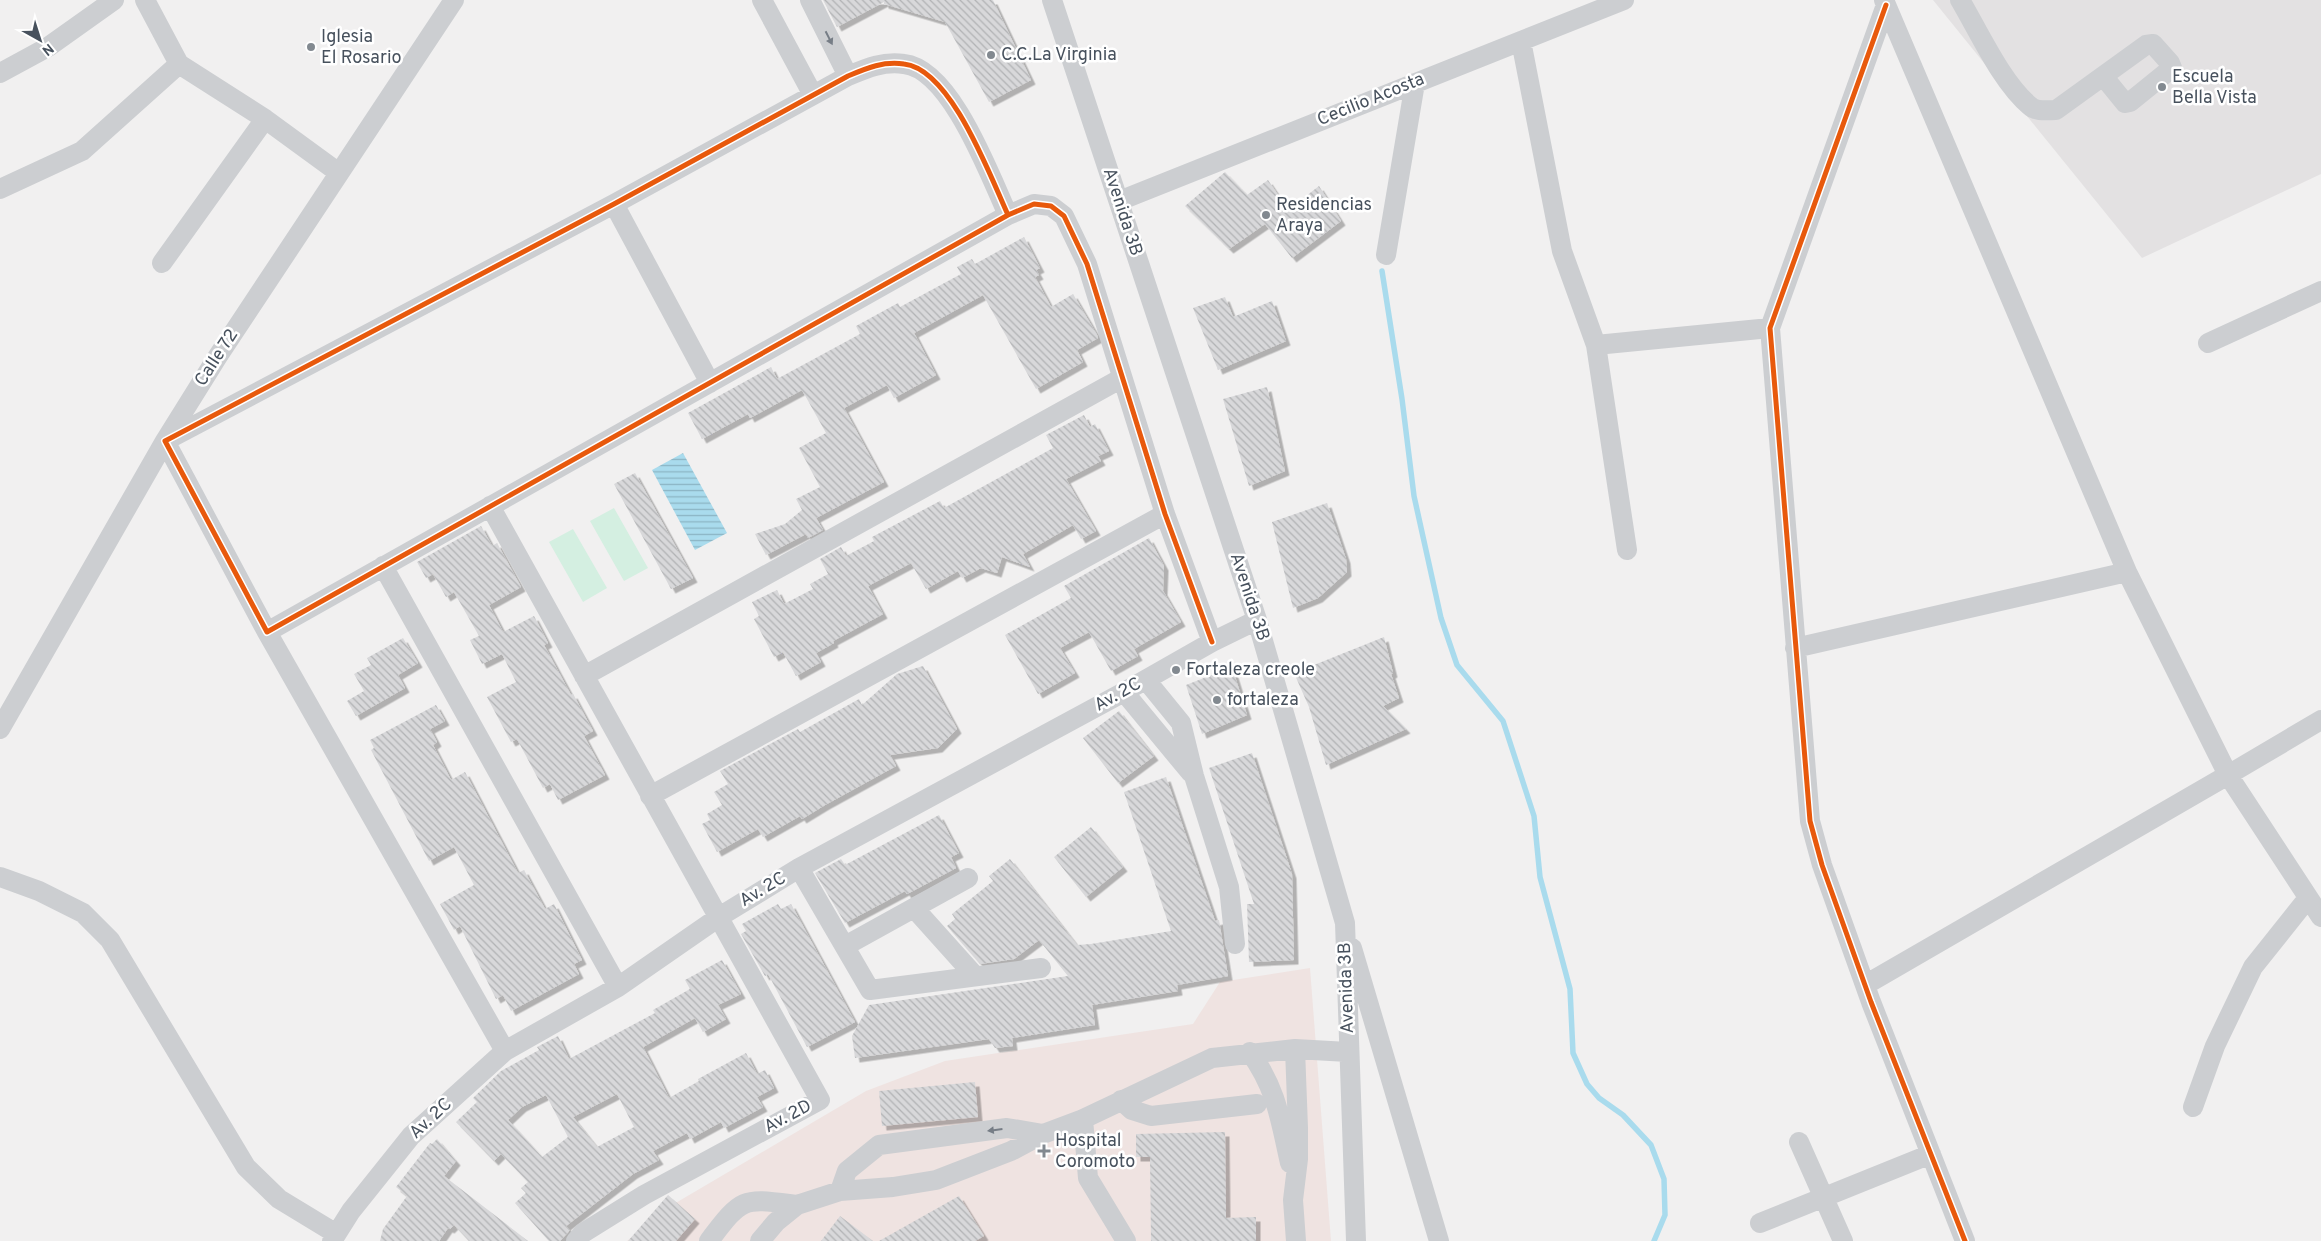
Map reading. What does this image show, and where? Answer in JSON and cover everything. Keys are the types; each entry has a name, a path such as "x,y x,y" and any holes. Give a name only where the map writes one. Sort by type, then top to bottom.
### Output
{"street":[{"path":"0,73 48,47 114,0"},
{"path":"145,0 179,64 265,119 339,173"},
{"name":"Calle 72","path":"0,729 165,441 218,356 454,0"},
{"path":"762,0 813,95"},
{"path":"810,0 848,76"},
{"name":"Avenida 3B","path":"1052,0 1257,620 1345,923 1356,1241"},
{"name":"Cecilio Acosta","path":"1119,201 1624,0"},
{"path":"1960,0 2005,77 2031,108 2056,110 2103,76"},
{"path":"1885,2 1770,328 1810,821 1822,865 1865,985 1965,1241"},
{"path":"1885,2 2127,572 2228,775 2321,917"},
{"path":"1521,41 1562,251 1596,345 1627,550"},
{"path":"505,1051 266,632 165,441 614,204 848,76 879,63 906,64 930,76 952,101 969,130 1008,215"},
{"path":"0,189 82,151 179,64"},
{"path":"1386,255 1415,82"},
{"path":"162,263 265,119"},
{"path":"614,204 710,384"},
{"path":"266,632 1008,215 1034,204 1051,206 1064,216 1087,264 1165,514 1212,642"},
{"path":"2208,343 2321,291"},
{"path":"1596,345 1770,328"},
{"path":"584,676 1122,378"},
{"path":"490,506 719,917"},
{"path":"650,796 1165,514"},
{"path":"383,566 618,987"},
{"path":"1795,648 2127,572"},
{"name":"Av. 2C","path":"334,1237 411,1136 505,1051 618,987 719,917 799,868 1146,680 1212,642 1257,620"},
{"path":"1146,680 1181,723 1194,776 1230,887 1235,944"},
{"path":"1124,692 1194,776"},
{"path":"1865,985 2321,720"},
{"path":"799,868 870,990 1041,968"},
{"path":"0,877 39,892 84,913 110,940 246,1168 279,1199 334,1237"},
{"path":"845,946 968,878"},
{"path":"2193,1107 2215,1046 2253,967 2308,898"},
{"path":"914,908 975,976"},
{"name":"Av. 2D","path":"576,1241 583,1233 644,1195 820,1100 719,917"},
{"path":"1345,923 1439,1241"},
{"path":"1295,1049 1298,1128 1293,1200 1296,1241"},
{"path":"760,1241 776,1222 797,1205 840,1191 893,1187 936,1180 1011,1151 1043,1134 1083,1119 1212,1058 1250,1052 1295,1049 1348,1052"},
{"path":"1250,1052 1271,1087 1295,1184"},
{"path":"1121,1100 1132,1110 1150,1116 1257,1104"},
{"path":"1083,1119 1088,1178 1126,1241"},
{"path":"840,1191 847,1171 879,1145 1007,1128 1043,1134"},
{"path":"1799,1142 1843,1241"},
{"path":"1760,1223 1931,1154"},
{"path":"709,1241 725,1219 742,1203 757,1200 797,1205"}],"shaded area":[{"name":"Escuela Bella Vista","path":"1933,0 2321,0 2321,174 2142,258"},
{"name":"Hospital Coromoto","path":"1310,968 1331,1241 627,1241 662,1211 866,1091 945,1061 1193,1024 1220,982"}],"green space":[{"path":"614,508 648,568 624,581 590,521"},
{"path":"573,529 607,588 583,602 549,542"}],"water":[{"path":"683,453 727,533 695,550 652,470"}],"building":[{"name":"C.C.La Virginia","path":"823,0 993,0 1031,80 989,102 945,22 884,4 884,2 837,27"},
{"name":"Residencias Araya","path":"1225,172 1247,195 1268,180 1288,210 1319,186 1341,221 1292,258 1265,224 1229,249 1185,206"},
{"path":"1024,237 1040,268 1036,270 1039,275 1035,277 1051,307 1073,294 1097,335 1098,338 1077,350 1083,362 1036,389 983,295 914,333 936,375 894,398 887,385 844,408 884,482 816,518 823,530 808,538 806,534 766,555 755,534 785,524 802,510 796,499 820,487 799,448 826,433 802,390 750,418 748,414 702,439 688,413 771,367 777,379 860,334 856,326 898,303 900,307 961,274 957,267 972,259 975,264"},
{"path":"1225,297 1233,317 1272,301 1286,341 1218,370 1193,308"},
{"path":"1267,387 1285,471 1249,486 1223,399"},
{"path":"1084,415 1090,427 1095,424 1109,451 1098,456 1101,461 1066,479 1096,531 1081,539 1073,525 1023,554 1030,567 1002,557 997,573 981,568 962,578 958,571 926,589 911,563 868,586 883,614 833,641 834,643 816,653 821,662 796,676 783,652 774,657 754,619 759,616 752,602 777,590 784,604 813,589 810,584 828,574 820,559 841,547 846,556 874,541 872,537 940,501 944,508 1053,448 1046,435"},
{"path":"635,473 693,578 671,589 614,484"},
{"path":"1327,503 1346,559 1347,572 1318,598 1293,608 1272,522"},
{"path":"481,526 492,546 497,543 521,587 489,605 503,632 534,616 548,643 544,645 593,731 584,736 605,775 558,800 550,784 543,788 517,739 511,742 487,697 516,682 502,654 482,664 470,640 479,636 454,592 446,597 433,574 426,578 417,562"},
{"path":"1149,538 1164,566 1163,591 1181,622 1134,649 1138,656 1111,671 1089,632 1060,648 1075,673 1038,694 1005,635 1071,598 1064,586"},
{"path":"1384,637 1393,673 1391,674 1399,698 1383,706 1406,729 1326,765 1309,707 1294,673"},
{"path":"403,638 418,663 398,675 405,688 356,716 347,701 364,691 354,674 371,665 367,658"},
{"path":"923,666 957,729 938,748 890,755 896,766 802,819 800,816 763,837 758,829 717,852 702,824 710,820 707,814 722,805 714,792 728,784 720,771 798,729 800,732 859,699 862,705 897,674"},
{"name":"fortaleza","path":"1232,667 1247,715 1202,734 1186,685"},
{"path":"436,705 445,721 430,729 437,742 433,745 451,780 465,772 518,873 524,870 545,909 554,904 582,960 574,964 579,974 511,1011 503,995 496,999 460,926 454,930 440,904 474,885 454,847 429,861 371,750 374,748 370,740"},
{"path":"1119,711 1154,756 1118,783 1083,738"},
{"path":"1252,753 1292,874 1294,960 1249,962 1247,904 1254,904 1209,768"},
{"path":"1166,777 1215,921 1219,920 1228,976 1177,985 1178,991 1092,1005 1095,1025 1012,1038 1013,1046 995,1048 989,1039 855,1058 852,1036 869,1005 1068,976 1039,940 1014,959 980,964 947,926 955,919 952,914 993,881 989,876 1010,859 1077,945 1171,931 1124,792"},
{"path":"939,815 959,853 951,857 956,868 907,894 905,891 845,923 815,873 841,859 845,865"},
{"path":"1091,827 1123,867 1086,897 1054,857"},
{"path":"778,904 781,909 791,904 855,1022 807,1047 768,974 765,976 741,934 746,931 742,924"},
{"path":"722,960 741,994 718,1005 726,1019 703,1032 695,1018 643,1047 669,1098 699,1081 698,1079 746,1053 757,1074 765,1070 774,1088 757,1097 763,1107 724,1128 721,1122 690,1139 687,1133 653,1151 659,1160 633,1174 566,1226 570,1230 560,1241 549,1241 515,1203 526,1193 521,1188 528,1182 501,1154 494,1161 456,1122 477,1102 473,1098 501,1071 539,1050 537,1047 558,1036 569,1059 655,1013 653,1010 690,989 685,980","holes":["617,1094 634,1127 597,1147 573,1117","546,1095 568,1137 542,1157 508,1120 522,1107"]},
{"path":"975,1082 978,1117 882,1126 879,1091"},
{"path":"1225,1132 1226,1218 1256,1217 1256,1241 1151,1241 1150,1157 1136,1157 1136,1134"},
{"path":"437,1139 456,1161 444,1176 528,1241 469,1241 454,1225 450,1229 448,1228 439,1241 380,1241 383,1229 407,1196 396,1187 430,1143 432,1144"},
{"path":"668,1195 695,1219 676,1241 628,1241"},
{"path":"959,1196 984,1236 975,1241 879,1241"},
{"path":"840,1216 873,1241 821,1241"}],"waterway":[{"path":"1382,271 1402,399 1414,496 1441,618 1457,665 1503,721 1534,816 1540,877 1570,989 1573,1053 1587,1084 1599,1098 1623,1115 1651,1145 1664,1179 1665,1215 1654,1241"}],"cycle path":[{"path":"1886,5 1770,328 1810,821 1822,865 1871,1002 1965,1241"},
{"path":"1008,215 980,151 953,104 938,84 921,70 904,64 889,63 875,66 848,76 614,204 165,441 267,632 1008,215 1034,204 1051,206 1064,216 1087,264 1165,514 1212,642"}],"place":[{"name":"Iglesia El Rosario","path":"311,47"},
{"name":"C.C.La Virginia","path":"991,55"},
{"name":"Escuela Bella Vista","path":"2162,87"},
{"name":"Residencias Araya","path":"1266,215"},
{"name":"Fortaleza creole","path":"1176,670"},
{"name":"fortaleza","path":"1217,700"},
{"name":"Hospital Coromoto","path":"1044,1151"}]}
